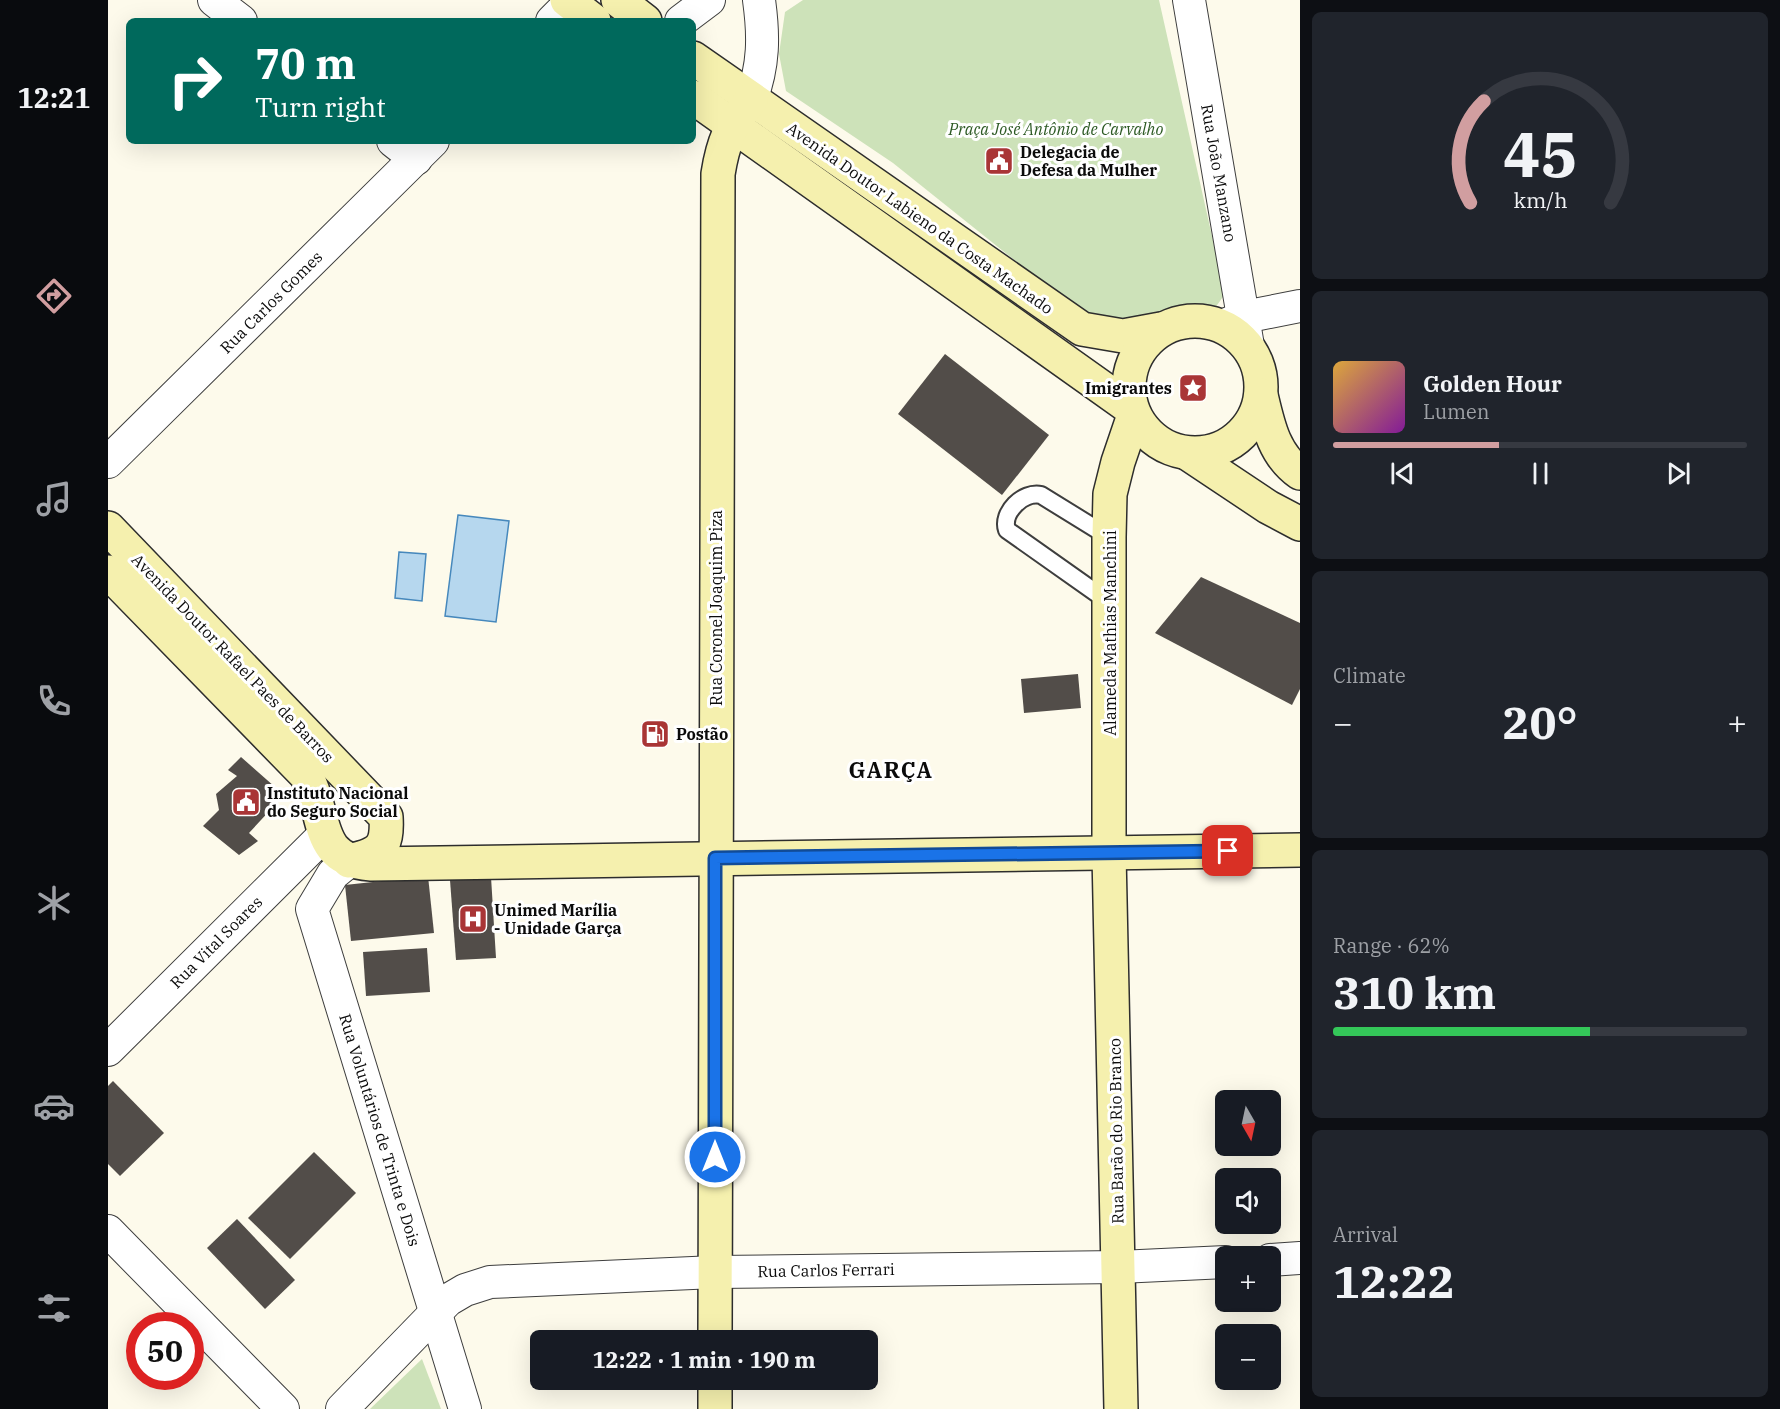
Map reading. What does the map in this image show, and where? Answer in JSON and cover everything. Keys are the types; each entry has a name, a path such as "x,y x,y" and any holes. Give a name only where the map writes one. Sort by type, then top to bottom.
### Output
{"main road":[{"path":"618,0 641,18"},
{"name":"Avenida Doutor Labieno da Costa Machado","path":"696,60 1082,329 1123,336 1161,329"},
{"name":"Avenida Doutor Labieno da Costa Machado","path":"696,99 1133,412"},
{"name":"Rua Coronel Joaquim Piza","path":"715,1330 718,174 722,151 731,126 751,100"},
{"path":"1261,395 1255,415 1244,432 1227,445 1208,452 1186,453 1173,450 1150,437 1133,412 1128,386 1132,363 1144,344 1161,329 1181,322 1202,321 1238,329 1259,368 1261,395 1272,437 1289,466 1300,474"},
{"name":"Alameda Mathias Manchini","path":"1109,854 1110,494 1133,412"},
{"path":"1186,453 1268,507 1300,524"},
{"name":"Avenida Doutor Rafael Paes de Barros","path":"108,528 386,816 387,836 378,850 372,855 349,861"},
{"name":"Avenida Doutor Rafael Paes de Barros","path":"108,572 306,775 318,801 324,835"},
{"path":"324,835 337,854 349,861 370,864 1300,850"},
{"name":"Rua Barão do Rio Branco","path":"1109,854 1121,1409"},
{"path":"715,1390 715,1409"}],"street":[{"path":"214,0 237,18"},
{"path":"685,18 709,0"},
{"path":"751,100 760,76 764,52 759,0"},
{"name":"Rua João Manzano","path":"1189,0 1238,329"},
{"name":"Rua Carlos Gomes","path":"108,462 414,147"},
{"path":"1238,329 1300,306"},
{"name":"Rua Vital Soares","path":"108,1050 324,835"},
{"path":"265,894 280,896 312,909 333,874 349,861"},
{"name":"Rua Voluntários de Trinta e Dois","path":"312,909 465,1409"},
{"path":"108,1231 283,1409"},
{"path":"1281,1259 1300,1258"},
{"name":"Rua Carlos Ferrari","path":"342,1409 435,1311 465,1290 490,1282 715,1272 1119,1267 1215,1263"}],"lane":[{"path":"1109,537 1041,495 1033,493 1024,496 1006,517 1005,523 1007,530 1110,603"}],"green space":[{"name":"Praça José Antônio de Carvalho","path":"803,0 1159,0 1225,294 1215,308 1110,326 1083,315 893,163 786,91 779,54 785,12"},
{"path":"422,1359 441,1409 370,1409"}],"water":[{"path":"458,515 509,521 496,622 445,616"},
{"path":"399,552 426,554 422,601 395,598"}],"building":[{"path":"945,354 1049,435 1002,495 898,414"},
{"path":"1201,577 1300,623 1300,689 1292,705 1155,633"},
{"path":"1078,674 1081,708 1024,713 1021,679"},
{"name":"Instituto Nacional do Seguro Social","path":"241,757 275,787 276,798 274,806 249,833 258,841 239,855 203,826 219,810 216,794 237,776 228,770"},
{"path":"428,876 434,933 351,941 345,885"},
{"name":"Unimed Marília - Unidade Garça","path":"491,877 496,958 456,960 450,880"},
{"path":"427,948 430,992 366,996 363,952"},
{"path":"113,1081 164,1133 120,1176 108,1164 108,1086"},
{"path":"314,1152 356,1193 290,1259 248,1218"},
{"path":"237,1219 295,1280 265,1309 207,1248"}],"place":[{"name":"Delegacia de Defesa da Mulher","path":"999,161"},
{"name":"Imigrantes","path":"1193,388"},
{"name":"Postão","path":"655,734"},
{"name":"Instituto Nacional do Seguro Social","path":"246,802"},
{"name":"Unimed Marília - Unidade Garça","path":"473,919"}],"district":[{"name":"GARÇA","path":"891,769"}],"route":[{"path":"715,1157 715,858 1228,851"}]}
